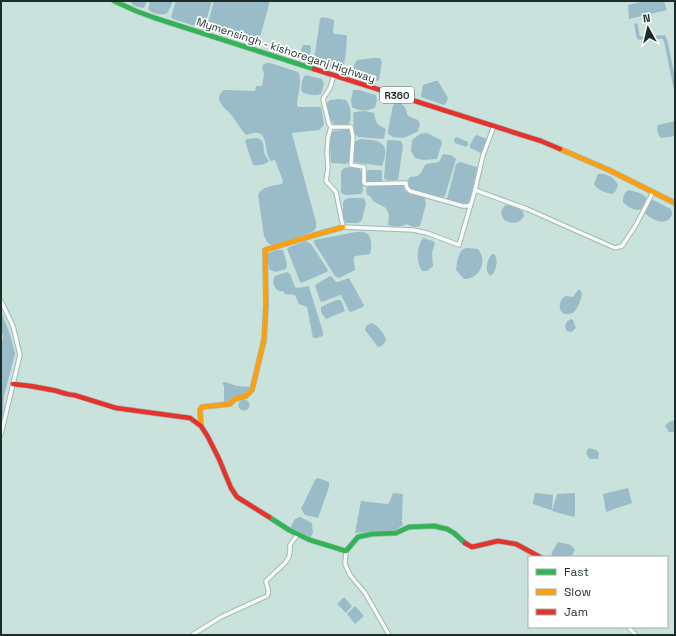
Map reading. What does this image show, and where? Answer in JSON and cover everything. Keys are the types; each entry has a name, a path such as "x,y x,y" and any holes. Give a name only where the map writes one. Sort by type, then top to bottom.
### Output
{"street":[{"name":"Mymensingh - kishoreganj Highway","path":"114,1 155,18 541,141 609,170 675,203"},
{"path":"334,75 332,84 323,99 331,127 328,138 328,168 326,181 336,192 343,227"},
{"path":"201,426 200,410 202,407 230,404 235,399 246,396 252,390 264,340 266,304 265,250 343,227 413,230 427,233 459,245 475,190 483,155 494,126"},
{"path":"331,127 352,127 353,137 351,165 364,167 364,183 406,183 407,188 410,191 463,206 470,205"},
{"path":"475,190 527,209 615,248 622,246 652,192"},
{"path":"1,301 13,326 20,355 1,434"},
{"path":"13,384 62,392 70,396 74,395 116,408 190,418 201,426 237,497 289,530 310,540 346,551"},
{"path":"389,635 365,593 350,575 345,564 346,551 358,537 372,534 396,533 409,527 434,526 447,529 454,533 465,544 472,547 498,541 516,544 538,556"},
{"path":"192,635 221,618 267,596 269,590 266,582 286,563 289,557 290,545 298,534"}],"water":[{"path":"130,1 147,1 143,8 137,7"},
{"path":"150,1 173,1 168,12 166,14 161,14 154,13 148,9"},
{"path":"176,1 212,1 204,27 201,28 173,19 171,17"},
{"path":"214,1 270,1 259,41 255,45 209,31 207,26"},
{"path":"645,1 664,1 667,10 629,19 628,5"},
{"path":"322,17 332,19 334,21 334,34 347,36 343,70 341,71 315,62 314,60 320,19"},
{"path":"303,45 311,46 310,57 308,58 301,56"},
{"path":"380,58 382,62 379,80 373,82 365,81 352,74 357,60"},
{"path":"267,63 298,72 300,84 297,106 321,107 324,124 319,130 292,133 316,222 316,227 314,231 271,245 267,242 264,236 258,195 265,188 282,184 283,181 275,160 271,161 268,156 263,136 260,133 247,135 244,133 233,117 221,104 219,97 224,90 255,91 256,86 262,86 264,74 262,67"},
{"path":"306,75 322,79 324,84 321,94 312,95 302,92 302,80"},
{"path":"438,81 448,98 444,105 421,97 423,85"},
{"path":"353,90 359,90 376,95 377,101 375,107 370,110 364,110 352,107 351,101"},
{"path":"330,100 346,100 349,106 351,115 349,124 336,125 332,122 327,109 327,103"},
{"path":"398,103 404,106 408,116 418,120 420,124 418,131 403,138 393,137 388,134 393,105"},
{"path":"365,111 374,113 377,123 386,129 383,139 359,137 354,132 353,113"},
{"path":"675,121 675,136 661,138 657,128 658,125"},
{"path":"350,129 349,162 345,164 332,163 330,146 331,133 334,131"},
{"path":"427,133 441,140 442,143 437,159 423,160 415,158 411,151 412,140 420,134"},
{"path":"477,135 487,139 488,141 483,152 481,153 470,148 470,145"},
{"path":"457,137 468,142 468,145 466,147 455,143 454,140"},
{"path":"257,138 262,142 265,155 269,161 263,164 253,165 245,141 247,139"},
{"path":"360,139 373,140 382,144 385,152 382,166 353,162 355,142"},
{"path":"388,140 401,141 403,146 398,180 389,180 384,178"},
{"path":"443,154 451,155 456,159 445,196 443,197 410,190 407,184 410,177 419,175 426,164 439,162"},
{"path":"460,162 477,167 469,204 466,205 458,204 447,199 456,164"},
{"path":"351,167 359,169 362,172 363,191 361,194 346,195 341,193 341,171 344,168"},
{"path":"368,170 381,170 382,181 368,182"},
{"path":"598,174 607,175 613,178 618,186 615,192 612,194 607,193 599,190 595,186 594,184"},
{"path":"375,185 401,185 406,192 425,198 426,204 420,226 413,227 407,224 403,226 388,225 389,214 386,208 373,201 370,196 367,195 367,187"},
{"path":"629,190 640,193 646,197 644,207 634,210 623,202 624,195"},
{"path":"350,198 364,198 366,203 362,220 358,223 346,223 343,219 343,202"},
{"path":"653,200 671,209 671,217 661,222 645,213 650,201"},
{"path":"505,205 513,206 523,211 524,216 516,223 505,221 501,211"},
{"path":"356,232 365,232 368,234 371,246 370,254 355,256 355,270 339,278 335,276 314,243 314,240"},
{"path":"423,238 435,243 432,253 433,266 427,271 422,271 418,259 418,250"},
{"path":"306,241 311,244 328,270 327,272 301,283 287,249"},
{"path":"467,248 478,249 481,254 482,264 478,273 470,278 464,279 456,270 460,253"},
{"path":"283,250 287,264 286,269 275,272 269,269 267,257 268,253"},
{"path":"492,254 496,256 496,264 493,274 490,276 487,271 487,265"},
{"path":"287,272 290,274 295,287 298,288 309,286 323,336 313,338 307,307 299,304 295,295 285,294 283,291 276,289 274,286 273,281 275,276"},
{"path":"330,276 336,282 349,278 364,305 363,307 351,312 349,311 341,295 322,302 320,301 315,285"},
{"path":"578,290 582,293 580,302 576,309 573,313 563,313 560,309 562,299 566,296 573,297"},
{"path":"336,300 341,300 345,311 326,319 321,312 321,307"},
{"path":"1,311 11,337 15,354 4,396 3,414 1,419 1,340 3,339 3,335 1,334"},
{"path":"571,319 573,320 576,328 572,332 567,331 565,327 566,322"},
{"path":"371,323 378,327 385,337 386,341 381,346 378,347 365,330 366,326"},
{"path":"225,382 237,386 250,387 251,391 233,398 228,403 224,403 224,386 222,383"},
{"path":"242,400 246,400 248,401 248,409 242,410 239,407 239,403"},
{"path":"675,420 675,432 669,432 665,426 669,422"},
{"path":"589,448 597,450 599,453 598,459 589,458 587,452"},
{"path":"318,478 329,482 329,487 318,518 305,515 301,509 315,480"},
{"path":"628,488 632,503 606,512 603,494"},
{"path":"393,493 403,494 403,525 394,531 355,533 361,501 387,504 389,503"},
{"path":"535,493 553,495 551,510 533,504"},
{"path":"575,493 574,517 552,511 557,494"},
{"path":"300,517 312,523 313,533 310,538 290,528 295,519"},
{"path":"558,542 571,545 575,550 572,556 551,556"},
{"path":"345,598 352,606 346,613 337,604"},
{"path":"355,606 364,616 355,624 347,614"}],"waterway":[{"path":"636,25 639,38 664,37 675,87"}],"traffic: fast":[{"path":"114,1 155,18 314,69"},
{"path":"269,517 289,530 310,540 346,551 358,537 372,534 396,533 409,527 434,526 447,529 465,543"}],"traffic: slow":[{"path":"560,149 609,170 675,203"},
{"path":"201,426 200,410 202,407 230,404 235,399 246,396 252,390 264,340 266,304 265,250 343,227"}],"traffic: jam":[{"path":"314,69 541,141 560,149"},
{"path":"13,384 37,387 74,395 116,408 190,418 201,426 208,437 231,488 237,497 269,517"},
{"path":"465,543 472,547 498,541 516,544 538,556"}]}
